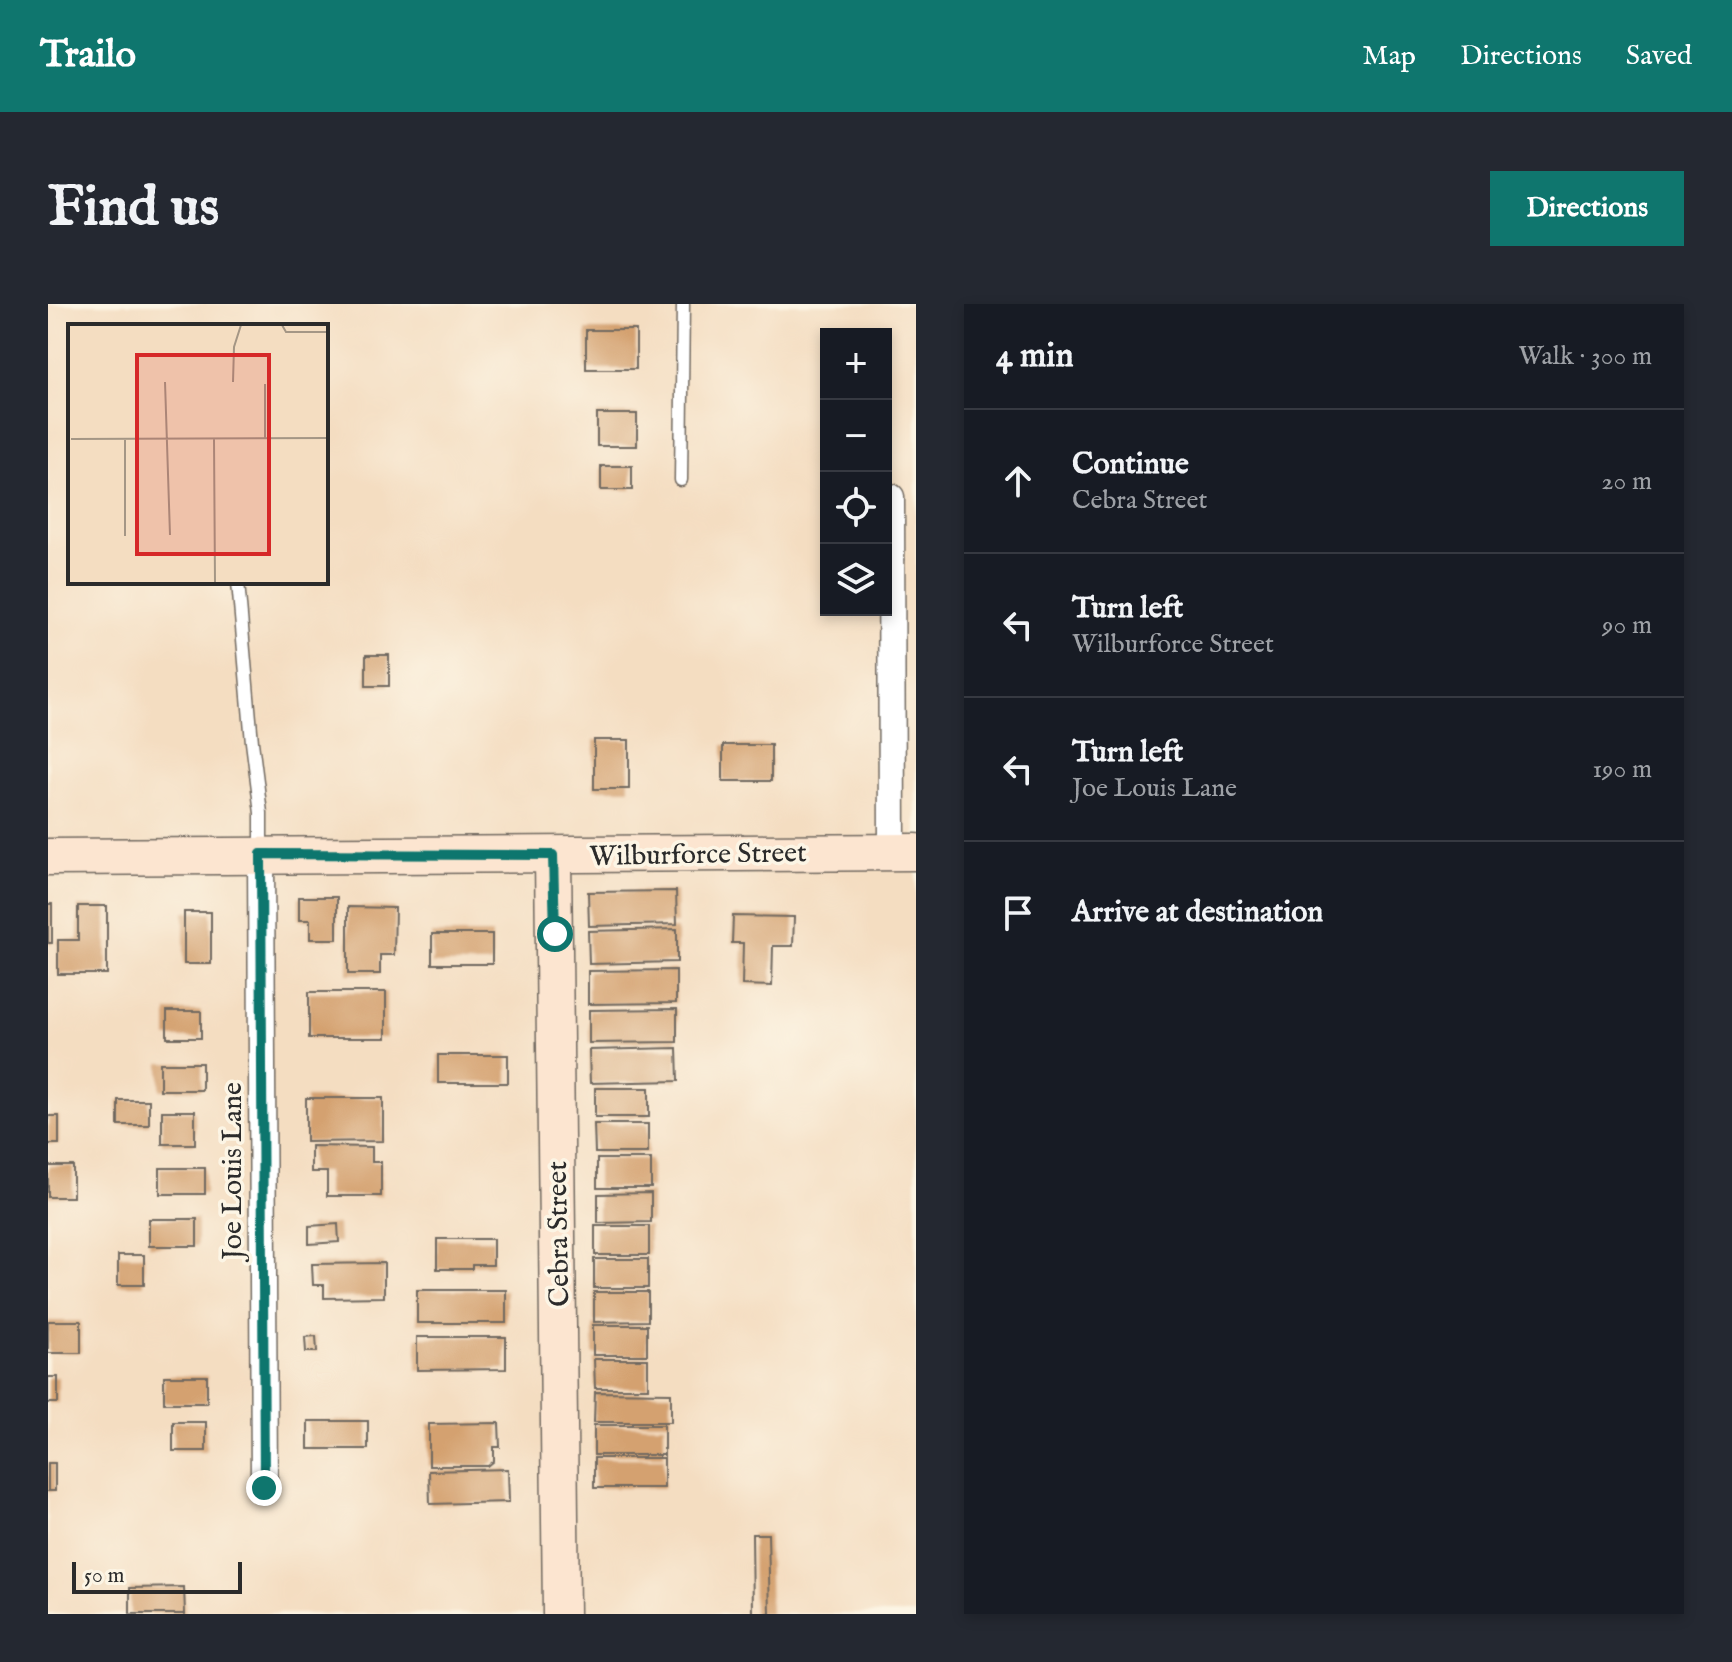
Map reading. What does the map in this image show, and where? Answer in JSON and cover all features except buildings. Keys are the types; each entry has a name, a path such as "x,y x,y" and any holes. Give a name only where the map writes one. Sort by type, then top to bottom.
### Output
{"street":[{"path":"892,524 904,852"},
{"name":"Wilburforce Street","path":"48,857 904,852"},
{"name":"Joe Louis Lane","path":"261,854 264,1488"},
{"name":"Cebra Street","path":"553,855 561,1614"}],"lane":[{"path":"681,480 683,304"},
{"path":"238,584 261,813 261,854"}],"route":[{"path":"264,1488 261,854 553,855 555,934"}]}
